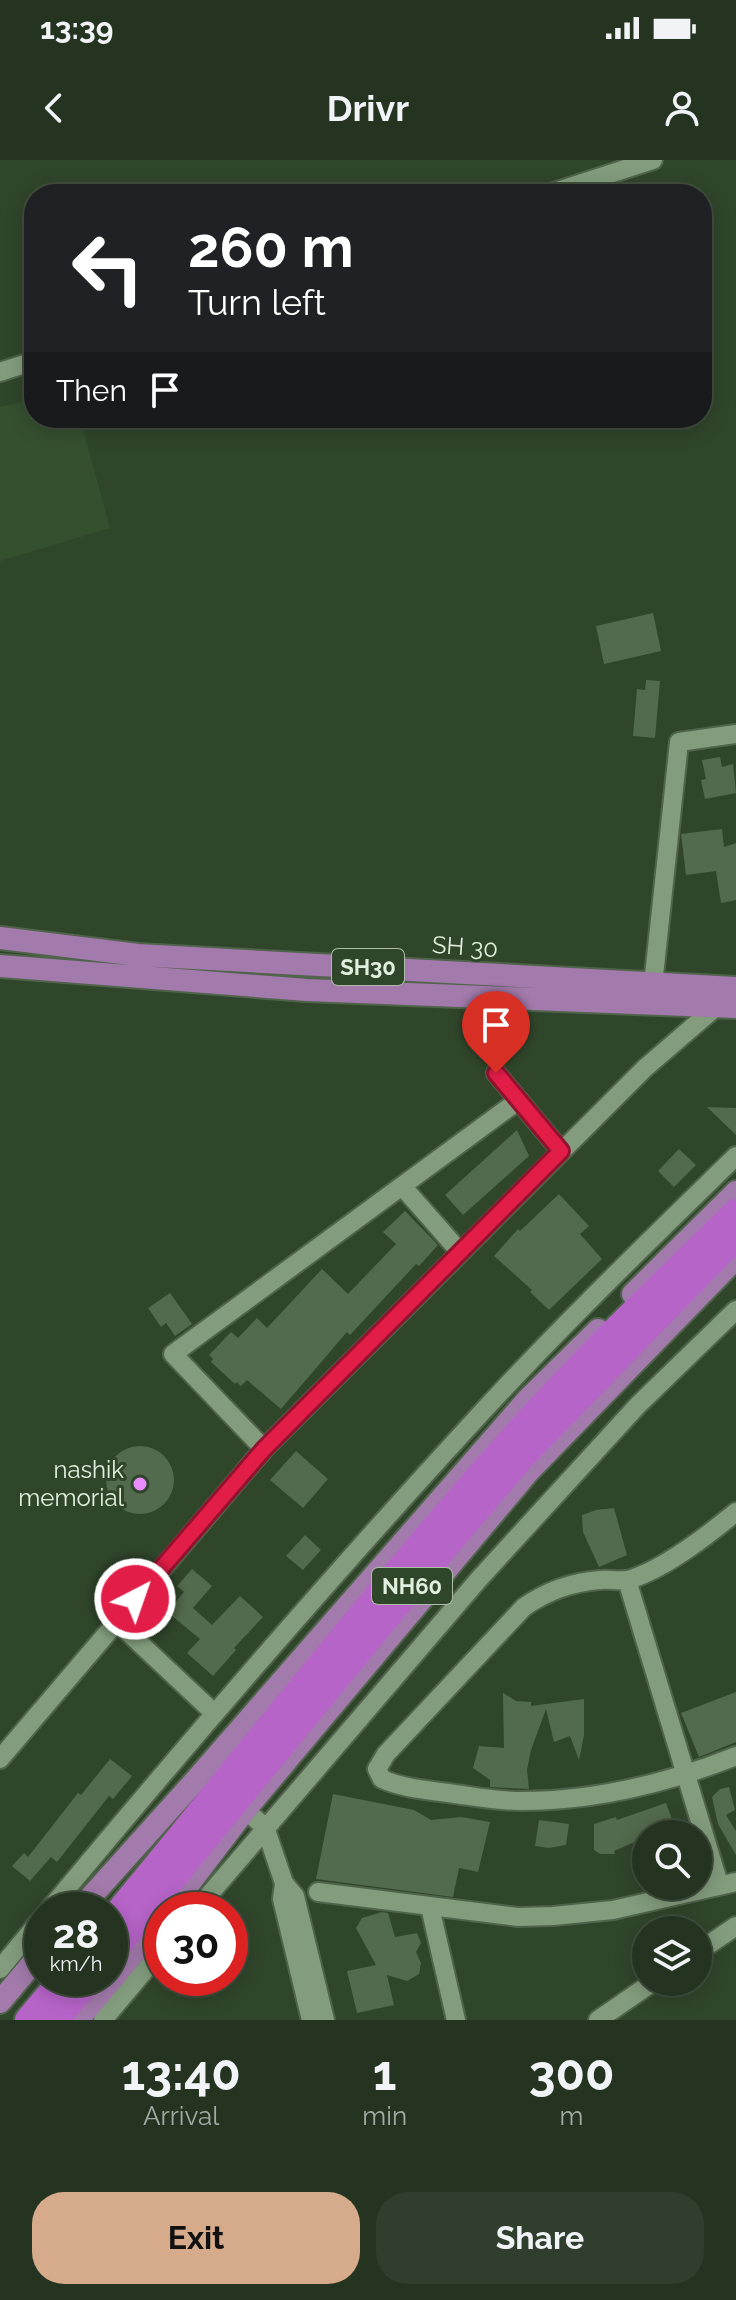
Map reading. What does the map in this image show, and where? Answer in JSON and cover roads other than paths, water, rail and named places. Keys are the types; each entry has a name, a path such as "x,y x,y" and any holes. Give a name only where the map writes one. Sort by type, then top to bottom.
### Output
{"highway":[{"name":"NH60","path":"128,1900 389,1579 510,1440 575,1370 736,1212"},
{"name":"NH60","path":"128,1933 523,1456 736,1237"},
{"path":"28,2020 48,1996"},
{"path":"56,2020 76,1996"}],"main road":[{"name":"SH 30","path":"0,938 138,955 653,985 725,1004"},
{"name":"SH 30","path":"0,966 307,990 725,1004"},
{"name":"SH 30","path":"725,1004 736,988"},
{"path":"95,1892 528,1399 736,1192"},
{"path":"183,1892 245,1810 529,1471 736,1258"},
{"path":"78,2020 144,1941"},
{"path":"0,2002 24,1973"}],"street":[{"path":"579,184 653,160"},
{"path":"0,372 24,364"},
{"path":"653,985 679,742 736,734"},
{"path":"0,1759 264,1449 645,1068 725,1004"},
{"path":"496,1073 561,1151"},
{"path":"264,1449 173,1354 519,1100"},
{"path":"64,1892 213,1712 474,1420 600,1288 736,1156"},
{"path":"402,1186 460,1252"},
{"path":"211,1892 479,1579 638,1405 736,1310"},
{"path":"736,1512 686,1550 627,1580 576,1583 550,1591 524,1607 378,1765 379,1776 390,1783 518,1801 573,1797 686,1776 736,1756"},
{"path":"318,1892 518,1917 581,1914 652,1903 727,1883 686,1776 627,1580"},
{"path":"116,1621 213,1712"},
{"path":"245,1810 265,1827 284,1883 295,1896 325,2020"},
{"path":"284,1883 282,1899 311,2020"},
{"path":"430,1907 456,2020"},
{"path":"712,1942 736,1926"},
{"path":"0,1969 24,1940"},
{"path":"103,2020 144,1971"},
{"path":"598,2020 633,1996"}],"place":[{"name":"nashik memorial","path":"140,1484"}]}
